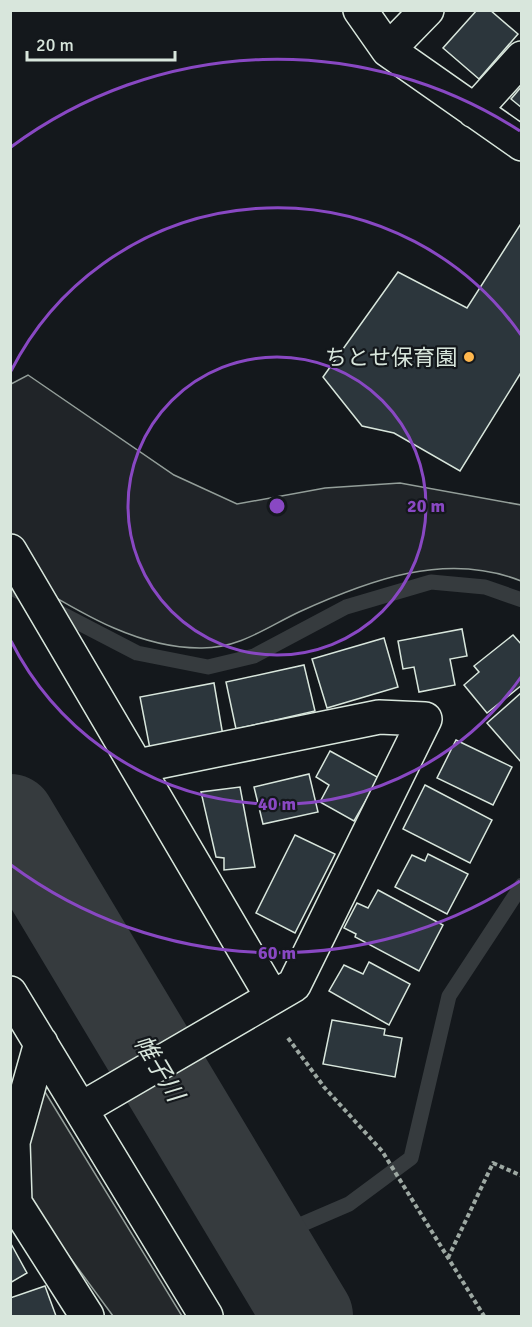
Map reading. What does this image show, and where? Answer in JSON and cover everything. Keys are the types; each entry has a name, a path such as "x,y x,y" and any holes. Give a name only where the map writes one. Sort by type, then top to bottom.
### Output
{"street":[{"path":"360,10 388,50 522,144"},
{"path":"388,50 427,10"},
{"path":"474,111 522,58"},
{"path":"10,551 272,997"},
{"path":"81,1109 294,985 425,719 379,717 138,766"},
{"path":"10,993 206,1317"},
{"path":"41,1043 13,1142 13,1205 87,1317"}],"path":[{"path":"272,997 274,1020 324,1087 382,1151 484,1317"},
{"path":"448,1258 493,1163 522,1176"}],"shaded area":[{"path":"28,375 174,475 237,504 325,488 400,483 521,505 521,581 493,572 465,569 436,569 408,573 353,589 299,612 253,636 216,647 176,646 151,641 102,623 11,571 11,384"},
{"path":"42,1087 182,1316 113,1316 27,1199 22,1144"}],"building":[{"path":"477,10 490,10 518,34 479,79 443,48"},
{"path":"522,86 522,108 511,99"},
{"path":"522,222 522,371 460,471 394,433 362,426 323,377 398,272 467,308"},
{"path":"462,629 467,656 450,659 455,685 419,692 414,667 403,669 398,641"},
{"path":"513,635 522,645 522,685 487,713 464,685 479,672 474,666"},
{"path":"384,638 398,687 327,708 312,659"},
{"path":"304,665 315,711 236,729 226,682"},
{"path":"214,683 223,736 150,749 140,697"},
{"path":"522,692 522,761 521,762 487,723"},
{"path":"456,740 512,767 493,805 437,778"},
{"path":"330,751 379,778 354,821 320,802 329,785 316,777"},
{"path":"309,774 318,812 263,824 254,787"},
{"path":"425,785 492,820 470,863 403,829"},
{"path":"240,787 255,867 224,870 224,858 216,857 201,792"},
{"path":"295,835 335,854 295,933 256,913"},
{"path":"428,854 468,874 447,914 395,887 412,855 425,861"},
{"path":"378,890 443,925 419,971 355,937 356,934 344,928 357,903 368,908"},
{"path":"369,962 410,984 389,1025 329,991 344,965 363,974"},
{"path":"332,1020 385,1029 384,1035 402,1038 395,1077 323,1064"},
{"path":"10,1242 27,1273 10,1283"},
{"path":"45,1286 56,1316 10,1316 10,1298"}],"waterway":[{"path":"10,587 137,653 208,667 254,656 346,607 431,582 485,587 522,600"},
{"name":"帷子川","path":"10,819 308,1316"},
{"name":"帷子川","path":"10,830 14,827"},
{"path":"263,1241 349,1204 411,1158 449,996 522,885"}],"place":[{"name":"ちとせ保育園","path":"469,357"}]}
